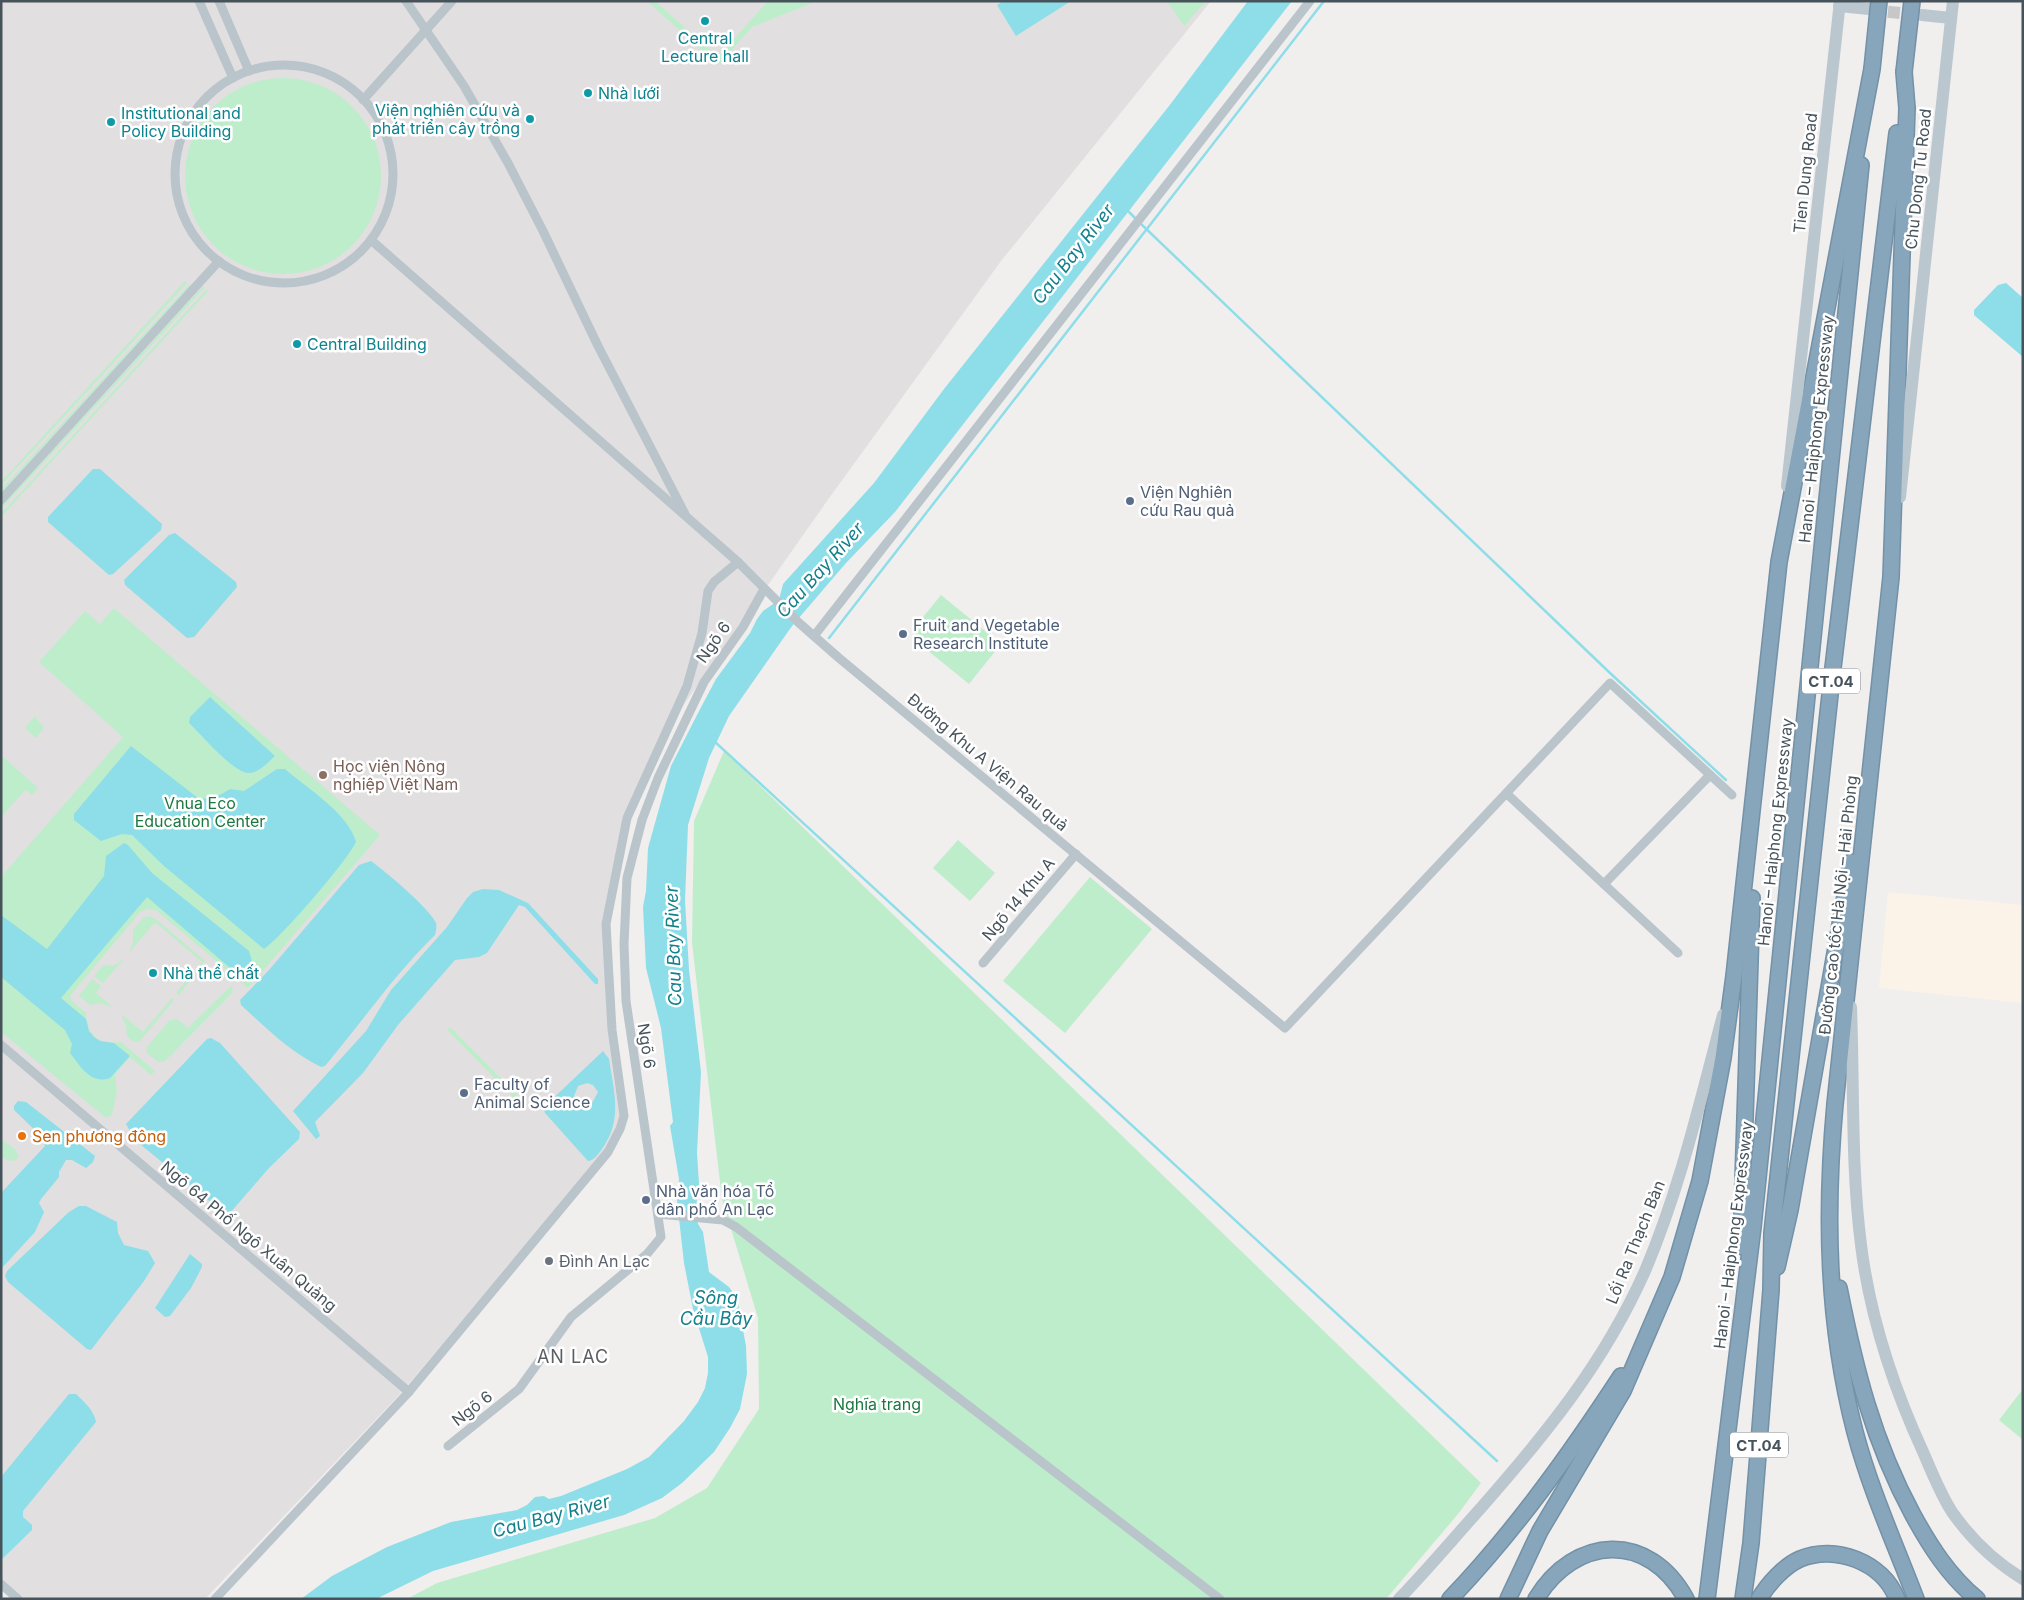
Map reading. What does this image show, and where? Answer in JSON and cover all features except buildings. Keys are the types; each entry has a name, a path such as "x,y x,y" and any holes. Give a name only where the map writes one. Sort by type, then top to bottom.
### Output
{"highway":[{"name":"CT.04","path":"1744,1599 1751,1543 1771,1290 1772,1233 1832,676 1912,1"},
{"name":"CT.04","path":"1872,69 1874,5"},
{"path":"1508,1599 1531,1550 1614,1409 1672,1277 1700,1181 1723,1058 1734,976 1779,562 1872,69"},
{"name":"Hanoi – Haiphong Expressway","path":"1707,1599 1753,1227 1872,69"},
{"name":"CT.04","path":"1891,577 1907,108 1904,72"},
{"name":"Đường cao tốc Hà Nội – Hải Phòng","path":"1829,1237 1829,1171 1870,763 1891,577"},
{"path":"1771,1290 1790,1210 1870,763"},
{"path":"1745,1285 1742,1212 1755,796"},
{"path":"1829,1237 1832,1309 1841,1366 1855,1432 1888,1528 1916,1599"},
{"path":"1829,1237 1858,1380 1887,1464 1920,1527 1938,1556 1957,1580 1977,1599"},
{"path":"1450,1599 1494,1549 1549,1478 1598,1411 1647,1337"},
{"path":"1536,1599 1549,1581 1568,1565 1588,1555 1608,1549 1637,1552 1657,1562 1674,1579 1686,1599"},
{"path":"1760,1599 1772,1581 1788,1566 1799,1559 1824,1554 1848,1556 1869,1566 1887,1581 1897,1599"}],"main road":[{"name":"Chu Dong Tu Road","path":"1891,577 1916,359 1953,1"},
{"path":"1840,4 1874,5"},
{"name":"Tien Dung Road","path":"1779,562 1840,4"},
{"path":"1922,15 1951,18"},
{"path":"1849,968 1854,1145 1860,1246 1877,1328 1907,1419 1952,1511 1977,1544 2007,1570 2023,1579"},
{"name":"Lối Ra Thạch Bàn","path":"1399,1599 1548,1430 1579,1389 1610,1340 1645,1270 1671,1202 1734,976"}],"street":[{"path":"199,1 233,78"},
{"path":"219,1 249,71"},
{"path":"406,1 464,86 525,195 598,346 688,518"},
{"path":"363,100 452,1"},
{"path":"814,636 1310,1"},
{"path":"286,65 312,69 338,80 363,100 385,133 393,169 388,205 382,222 371,240 354,258 322,276 296,282 259,280 234,270 220,261 198,241 184,217 177,191 176,164 181,138 193,113 211,93 233,78 249,71 286,65"},
{"name":"Đường Khu A Viện Rau quả","path":"371,240 738,562 765,591 814,636 1285,1028 1508,794"},
{"path":"1,500 220,261"},
{"path":"215,1599 409,1392 608,1152 620,1129 624,1116 612,1030 606,924 627,818 687,686 702,633 708,591 714,582 738,562"},
{"name":"Ngõ 6","path":"448,1446 519,1389 571,1317 647,1254 661,1237 662,1214 626,1002 624,944 628,878 642,820 666,761 704,682 743,627 765,591"},
{"path":"1678,953 1508,794 1610,683 1732,795"},
{"path":"1604,884 1710,775"},
{"name":"Ngõ 14 Khu A","path":"983,963 1076,854"},
{"name":"Ngõ 64 Phố Ngô Xuân Quảng","path":"1,1045 409,1392"},
{"path":"662,1214 712,1218 723,1220 736,1226 1220,1599"},
{"path":"1,1584 18,1599"}],"shaded area":[{"name":"Học viện Nông nghiệp Việt Nam","path":"1,1 1211,1 1001,261 827,501 664,733 624,817 603,924 608,1035 620,1119 608,1148 400,1394 205,1599 20,1599 1,1582"},
{"path":"1888,892 2023,905 2023,1003 1879,988"}],"green space":[{"path":"647,1 655,1 718,57 768,1 817,1 752,27 718,65"},
{"path":"1167,1 1206,1 1184,26"},
{"path":"273,78 293,78 321,85 338,94 353,106 365,121 374,138 381,166 381,186 374,214 365,231 353,246 338,258 321,267 293,274 273,274 245,267 228,258 213,246 201,231 192,214 185,186 185,166 192,138 201,121 213,106 228,94 245,85"},
{"path":"185,281 187,283 1,485 1,482"},
{"path":"189,285 191,286 1,493 1,490"},
{"path":"203,286 204,288 1,509 1,506"},
{"path":"206,290 208,291 1,517 1,514"},
{"path":"941,595 1001,644 969,684 916,641 915,627"},
{"name":"Vnua Eco Education Center","path":"114,608 380,835 248,988 157,911 148,909 140,912 70,996 72,1001 86,1013 91,1033 95,1037 106,1042 121,1042 155,1071 151,1075 130,1057 115,1074 117,1091 112,1115 106,1118 1,1032 1,877 123,737 39,662 85,611 100,624"},
{"path":"35,716 44,728 36,738 25,728"},
{"name":"Nghĩa trang","path":"724,751 1481,1483 1458,1514 1386,1599 407,1599 437,1583 655,1518 707,1488 759,1409 758,1318 722,1199 692,943 694,821"},
{"path":"1,755 38,788 32,795 25,790 1,817"},
{"path":"958,840 995,873 970,901 933,868"},
{"path":"1090,877 1152,929 1065,1033 1003,981"},
{"path":"150,916 205,961 179,995 176,993 202,962 155,922 129,953 133,942 133,930 143,918"},
{"path":"124,959 103,983 94,976 102,966 115,965"},
{"path":"92,979 101,986 96,993 114,1008 101,1003 90,1005 79,996"},
{"path":"231,986 233,989 232,993 164,1062 158,1062 147,1053 146,1048 170,1020 177,1019 188,1028"},
{"path":"172,998 174,1000 139,1042 134,1042 127,1036 126,1026 121,1014 143,1032"},
{"path":"450,1027 526,1104 523,1107 447,1030"},
{"path":"1,1139 16,1150 18,1157 16,1160 9,1161 1,1156"},
{"path":"2023,1389 2023,1440 1999,1420"}],"water":[{"path":"1003,1 1071,1 1016,36 997,5"},
{"name":"Sông Cầu Bây","path":"1248,1 1292,1 895,512 846,563 792,626 729,716 709,758 688,825 685,900 689,970 701,1072 697,1153 699,1184 696,1207 698,1224 703,1232 709,1272 729,1287 737,1298 746,1346 747,1374 740,1409 730,1428 714,1452 682,1483 662,1498 624,1515 433,1571 376,1599 301,1599 332,1576 387,1547 451,1522 517,1510 527,1505 535,1497 544,1496 549,1499 561,1496 627,1469 649,1457 684,1421 698,1402 705,1388 708,1373 708,1357 693,1309 684,1263 677,1200 679,1179 670,1126 673,1122 661,1028 646,968 643,907 646,891 648,848 671,766 716,679 750,633 763,611 779,600 783,584 874,483 944,389 1169,106"},
{"path":"2006,283 2023,298 2023,357 1974,315 1974,310 1998,285"},
{"path":"93,469 100,469 162,524 161,530 113,574 109,575 48,522 48,517"},
{"path":"175,533 236,582 237,587 194,637 187,638 125,585 124,580 169,535"},
{"path":"210,697 275,756 253,773 242,771 226,760 189,723 190,717"},
{"path":"131,746 198,798 215,797 230,789 244,791 277,769 285,769 326,802 345,821 356,842 313,898 264,949 164,866 132,835 122,834 101,841 74,820 74,814"},
{"path":"124,843 128,845 152,873 249,951 252,961 241,973 236,973 147,897 61,998 86,1019 89,1031 94,1037 100,1041 114,1043 130,1056 110,1078 97,1079 87,1073 70,1053 72,1044 65,1030 1,977 1,915 47,949 104,876 106,856"},
{"path":"371,861 396,881 432,917 436,923 435,935 392,982 325,1066 321,1067 279,1039 241,1005 240,1000 269,970 359,865"},
{"path":"483,889 499,890 528,903 598,979 598,984 595,984 525,907 519,905 487,953 479,957 455,960 398,1025 363,1073 315,1122 320,1136 316,1139 293,1111 366,1031 391,990 447,927 467,898 473,892"},
{"path":"211,1038 220,1043 300,1132 299,1139 269,1168 230,1213 218,1208 135,1140 126,1124 207,1039"},
{"path":"603,1051 609,1059 615,1095 615,1116 609,1138 593,1159 588,1161 545,1113 543,1108","holes":["587,1083 593,1085 598,1092 591,1105 584,1106 576,1102 574,1096 578,1086"]},
{"path":"18,1101 26,1102 95,1156 93,1162 86,1168 72,1160 66,1160 59,1172 59,1177 39,1203 44,1212 35,1232 1,1269 1,1193 45,1146 40,1135 14,1110 14,1106"},
{"path":"79,1206 86,1206 117,1222 118,1233 124,1245 148,1251 155,1263 144,1281 91,1350 87,1349 8,1282 5,1276 7,1271 69,1212"},
{"path":"190,1254 202,1264 202,1267 191,1288 170,1316 165,1317 155,1308"},
{"path":"69,1394 76,1394 85,1403 91,1410 96,1422 23,1511 23,1517 32,1525 32,1530 1,1560 1,1477"}],"waterway":[{"path":"829,638 1324,1"},
{"path":"1128,211 1136,219"},
{"path":"1140,223 1610,673 1726,780"},
{"path":"714,741 1497,1461"}],"tunnel":[{"path":"1870,10 1920,15"}],"place":[{"name":"Central Lecture hall","path":"705,21"},
{"name":"Nhà lưới","path":"588,93"},
{"name":"Viện nghiên cứu và phát triển cây trồng","path":"530,119"},
{"name":"Institutional and Policy Building","path":"111,122"},
{"name":"Central Building","path":"297,344"},
{"name":"Viện Nghiên cứu Rau quả","path":"1130,501"},
{"name":"Fruit and Vegetable Research Institute","path":"903,634"},
{"name":"Học viện Nông nghiệp Việt Nam","path":"323,775"},
{"name":"Nhà thể chất","path":"153,973"},
{"name":"Faculty of Animal Science","path":"464,1093"},
{"name":"Sen phương đông","path":"22,1136"},
{"name":"Nhà văn hóa Tổ dân phố An Lạc","path":"646,1200"},
{"name":"Đình An Lạc","path":"549,1261"}],"district":[{"name":"AN LAC","path":"573,1356"}],"water label":[{"name":"Cau Bay River","path":"1073,254"},
{"name":"Cau Bay River","path":"820,570"},
{"name":"Cau Bay River","path":"673,946"},
{"name":"Cau Bay River","path":"551,1516"}]}
